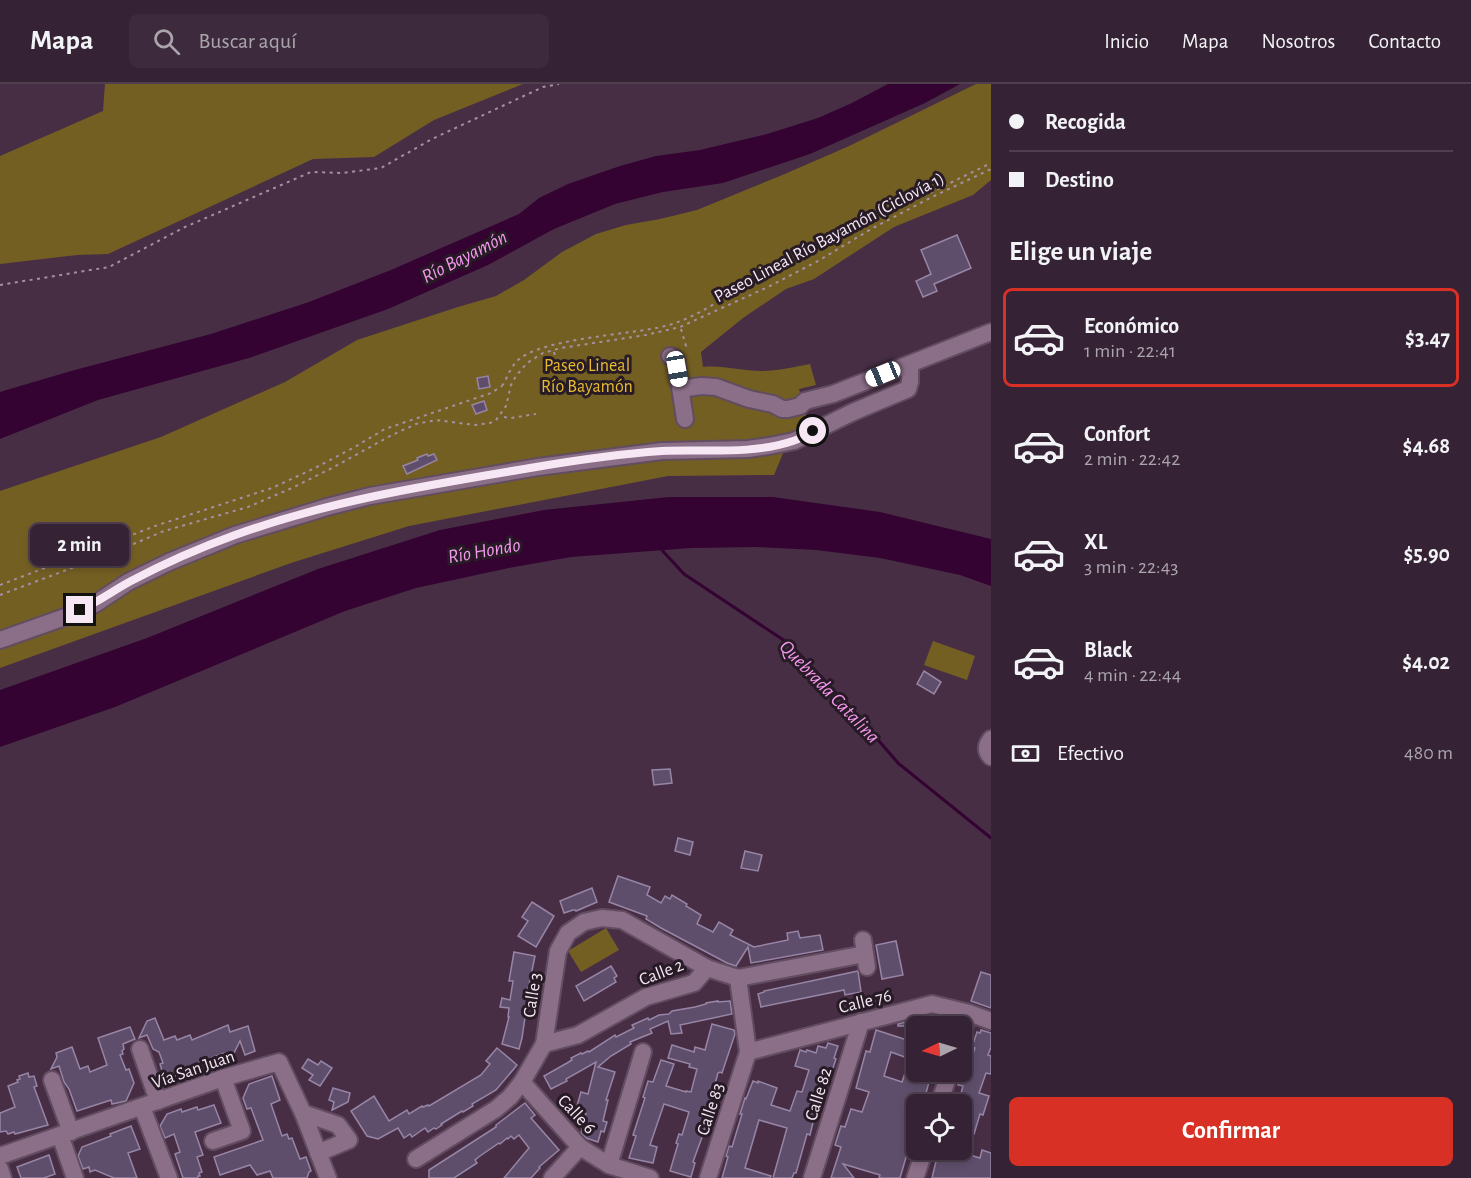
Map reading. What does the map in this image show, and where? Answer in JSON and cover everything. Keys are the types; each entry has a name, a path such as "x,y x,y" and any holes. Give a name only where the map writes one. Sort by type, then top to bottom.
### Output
{"street":[{"path":"681,389 701,386 716,387 749,399 773,404 782,399 806,401 832,394 991,332"},
{"path":"675,352 674,358 681,389 684,418"},
{"path":"0,640 66,617 95,604 128,582 180,557 235,535 370,496 549,465 662,451 748,449 794,441 853,412 908,389 910,364"},
{"path":"991,739 987,749 991,757"},
{"name":"Calle 3","path":"416,1159 496,1109 522,1082 544,1044 558,951 568,933 584,922 602,918 622,920 707,968"},
{"name":"Calle 2","path":"544,1044 578,1035 646,997 694,983 707,968 738,978 865,954"},
{"path":"738,978 748,1052"},
{"name":"Calle 76","path":"748,1052 932,1004 991,1021"},
{"name":"Calle 82","path":"812,1178 861,1022"},
{"path":"140,1049 159,1101"},
{"path":"609,1165 644,1052"},
{"name":"Calle 83","path":"708,1178 748,1052"},
{"name":"Vía San Juan","path":"0,1156 223,1078 279,1062 303,1113 328,1178"},
{"path":"213,1141 242,1131 223,1078"},
{"path":"52,1080 75,1178"},
{"name":"Calle 6","path":"522,1082 579,1147 609,1165 650,1178"},
{"path":"142,1107 169,1178"},
{"path":"303,1113 338,1125 349,1140 318,1153"},
{"path":"552,1178 579,1147"},
{"path":"915,1178 921,1160"},
{"path":"0,1169 3,1178"}],"path":[{"path":"0,285 109,267 185,227 311,172 342,173 381,168 442,134 543,87 559,84"},
{"path":"0,585 158,525 272,488 313,469 385,429 491,393 502,386 516,362 540,348 668,326 680,321 721,300 763,274 991,163"},
{"name":"Paseo Lineal Río Bayamón (Ciclovía 1)","path":"0,595 164,531 248,507 292,488 416,424 436,420 475,425 490,423 496,420 506,405 516,376 533,358 561,348 680,328 768,287 818,261 873,228 991,169"},
{"path":"675,352 686,350 688,347 680,328"},
{"path":"554,352 558,368"},
{"path":"504,417 536,414"}],"green space":[{"path":"105,84 523,84 434,120 374,157 313,159 108,254 77,255 0,264 0,156 103,111"},
{"name":"Paseo Lineal Río Bayamón","path":"976,84 991,84 991,180 973,195 894,227 814,279 786,289 743,318 701,352 703,367 761,371 810,364 816,385 799,389 807,418 789,439 774,475 668,476 409,526 291,563 0,668 0,491 161,437 285,382 357,340 496,296 524,280 562,252 596,234 626,225 697,210 847,147"},
{"path":"933,641 975,656 967,680 924,665"},
{"path":"606,928 619,950 581,972 568,951"}],"water":[{"name":"Río Bayamón","path":"888,84 960,84 925,103 810,154 723,183 663,192 615,204 554,229 488,265 388,309 249,358 98,400 0,439 0,392 211,334 309,302 391,270 519,214 539,198 568,184 656,156 700,150 767,134 818,118"},
{"name":"Río Hondo","path":"669,497 773,497 880,512 991,539 991,586 960,575 880,558 816,550 756,547 691,548 571,557 416,588 345,611 115,707 0,747 0,690 147,638 318,569 440,530 544,510"}],"building":[{"path":"957,235 971,268 934,284 937,291 923,297 916,281 931,274 921,250"},
{"path":"488,376 490,387 479,389 477,378"},
{"path":"484,401 487,410 476,414 472,405"},
{"path":"427,454 428,456 434,454 437,460 407,474 403,466"},
{"path":"924,671 941,682 934,694 917,684"},
{"path":"670,769 672,783 654,785 652,770"},
{"path":"678,838 693,842 690,855 675,851"},
{"path":"745,851 762,855 758,871 741,868"},
{"path":"618,876 650,887 647,895 661,903 665,896 670,899 672,895 701,915 697,924 713,932 719,922 733,930 730,935 754,947 788,940 787,933 798,931 800,938 820,935 823,950 751,963 748,947 736,966 727,963 661,928 646,919 647,916 609,902"},
{"path":"592,888 597,902 576,911 564,913 560,901"},
{"path":"532,902 554,916 536,947 518,936 528,921 522,917"},
{"path":"896,941 903,975 882,979 876,945"},
{"path":"514,952 535,956 519,1049 502,1044 509,1008 500,1007 502,998 510,1000 513,981 509,981"},
{"path":"611,966 617,976 614,978 616,982 584,1001 576,986"},
{"path":"858,971 861,992 845,995 844,990 761,1007 758,994 764,991"},
{"path":"981,972 991,975 991,1008 971,1001"},
{"path":"718,1001 730,1001 732,1014 680,1025 682,1033 671,1034 668,1021 650,1029 652,1033 630,1042 631,1044 598,1067 615,1072 606,1100 608,1100 603,1121 607,1122 598,1142 586,1138 581,1133 586,1114 576,1109 581,1092 588,1094 596,1062 551,1089 544,1076 572,1060 571,1058 589,1052 615,1035 616,1037 634,1028 632,1025 648,1018 649,1020 672,1011"},
{"path":"155,1018 164,1040 175,1036 177,1040 190,1035 192,1040 228,1025 230,1032 248,1026 255,1051 245,1055 240,1041 233,1055 225,1053 199,1062 200,1065 165,1080 159,1052 153,1049 147,1035 139,1038 147,1021"},
{"path":"906,1022 906,1026 898,1026 898,1024"},
{"path":"712,1024 734,1030 735,1034 722,1073 718,1073 706,1117 709,1118 693,1162 695,1163 691,1177 670,1171 678,1144 676,1143 679,1134 682,1135 689,1112 664,1104 650,1145 657,1147 653,1163 629,1158 648,1081 653,1082 661,1060 674,1064 666,1086 691,1092 697,1069 689,1067 690,1064 668,1058 672,1045 694,1052 695,1047 705,1050"},
{"path":"130,1027 135,1039 123,1044 123,1054 120,1055 134,1083 126,1101 112,1104 111,1100 77,1111 59,1066 51,1069 57,1057 56,1053 72,1047 80,1069 88,1066 90,1072 107,1065 98,1038"},
{"path":"876,1030 906,1040 906,1058 891,1052 884,1076 902,1082 906,1070 906,1082 929,1082 926,1094 906,1094 906,1157 900,1178 879,1178 880,1175 843,1164 854,1178 831,1178 841,1147 835,1145 841,1126 845,1127 851,1109 862,1112 869,1092 856,1088 866,1051 870,1052"},
{"path":"981,1030 991,1033 991,1047 988,1055 991,1056 991,1074 986,1073 979,1093 989,1096 974,1134 972,1134 972,1094 961,1094 963,1086 958,1085 959,1082 972,1082 972,1057 975,1048 972,1047 977,1032 980,1033"},
{"path":"828,1043 838,1046 834,1058 836,1059 832,1071 830,1070 810,1135 807,1134 796,1173 792,1178 773,1178 787,1128 759,1120 745,1168 771,1176 770,1178 722,1178 729,1146 732,1147 745,1098 753,1081 777,1088 771,1105 790,1111 797,1091 802,1092 809,1070 795,1066 800,1050 816,1053 818,1046 826,1048"},
{"path":"497,1048 517,1065 496,1090 436,1129 428,1132 425,1128 412,1137 410,1134 404,1138 398,1128 378,1139 367,1136 351,1111 374,1096 389,1121 407,1110 409,1114 422,1106 429,1106 481,1075 490,1064 486,1061"},
{"path":"308,1059 318,1065 321,1061 332,1068 320,1086 309,1080 313,1075 302,1068"},
{"path":"28,1073 29,1077 34,1076 37,1086 34,1087 48,1125 15,1134 14,1132 8,1134 6,1131 0,1132 0,1113 15,1107 8,1086 18,1082 19,1076"},
{"path":"272,1076 280,1100 271,1104 282,1136 287,1134 289,1139 292,1138 300,1159 306,1157 311,1171 307,1178 273,1178 270,1171 257,1175 250,1165 220,1175 214,1157 263,1140 251,1108 247,1109 243,1098 249,1084"},
{"path":"333,1088 350,1093 348,1102 332,1110 334,1102 329,1100"},
{"path":"525,1103 535,1115 531,1118 559,1150 539,1167 531,1178 504,1178 529,1148 519,1135 514,1139 511,1136 499,1143 475,1160 477,1163 454,1178 429,1178 429,1170 496,1127"},
{"path":"214,1105 221,1123 195,1132 203,1155 197,1157 202,1172 199,1173 198,1178 183,1178 175,1154 180,1152 174,1134 165,1138 160,1126 167,1114 181,1109 182,1112"},
{"path":"131,1126 140,1149 128,1153 137,1178 114,1178 95,1170 90,1172 89,1167 83,1169 78,1156 82,1147"},
{"path":"982,1150 991,1153 991,1178 932,1178 936,1160 972,1160 972,1156 980,1158"},
{"path":"49,1155 55,1174 44,1178 21,1178 17,1167"}],"waterway":[{"name":"Quebrada Catalina","path":"660,548 684,574 791,645 898,763 991,838"}],"route":[{"path":"80,610 95,604 128,582 169,562 235,535 290,517 370,496 538,467 612,457 662,451 748,449 769,446 794,441 813,431"}]}
